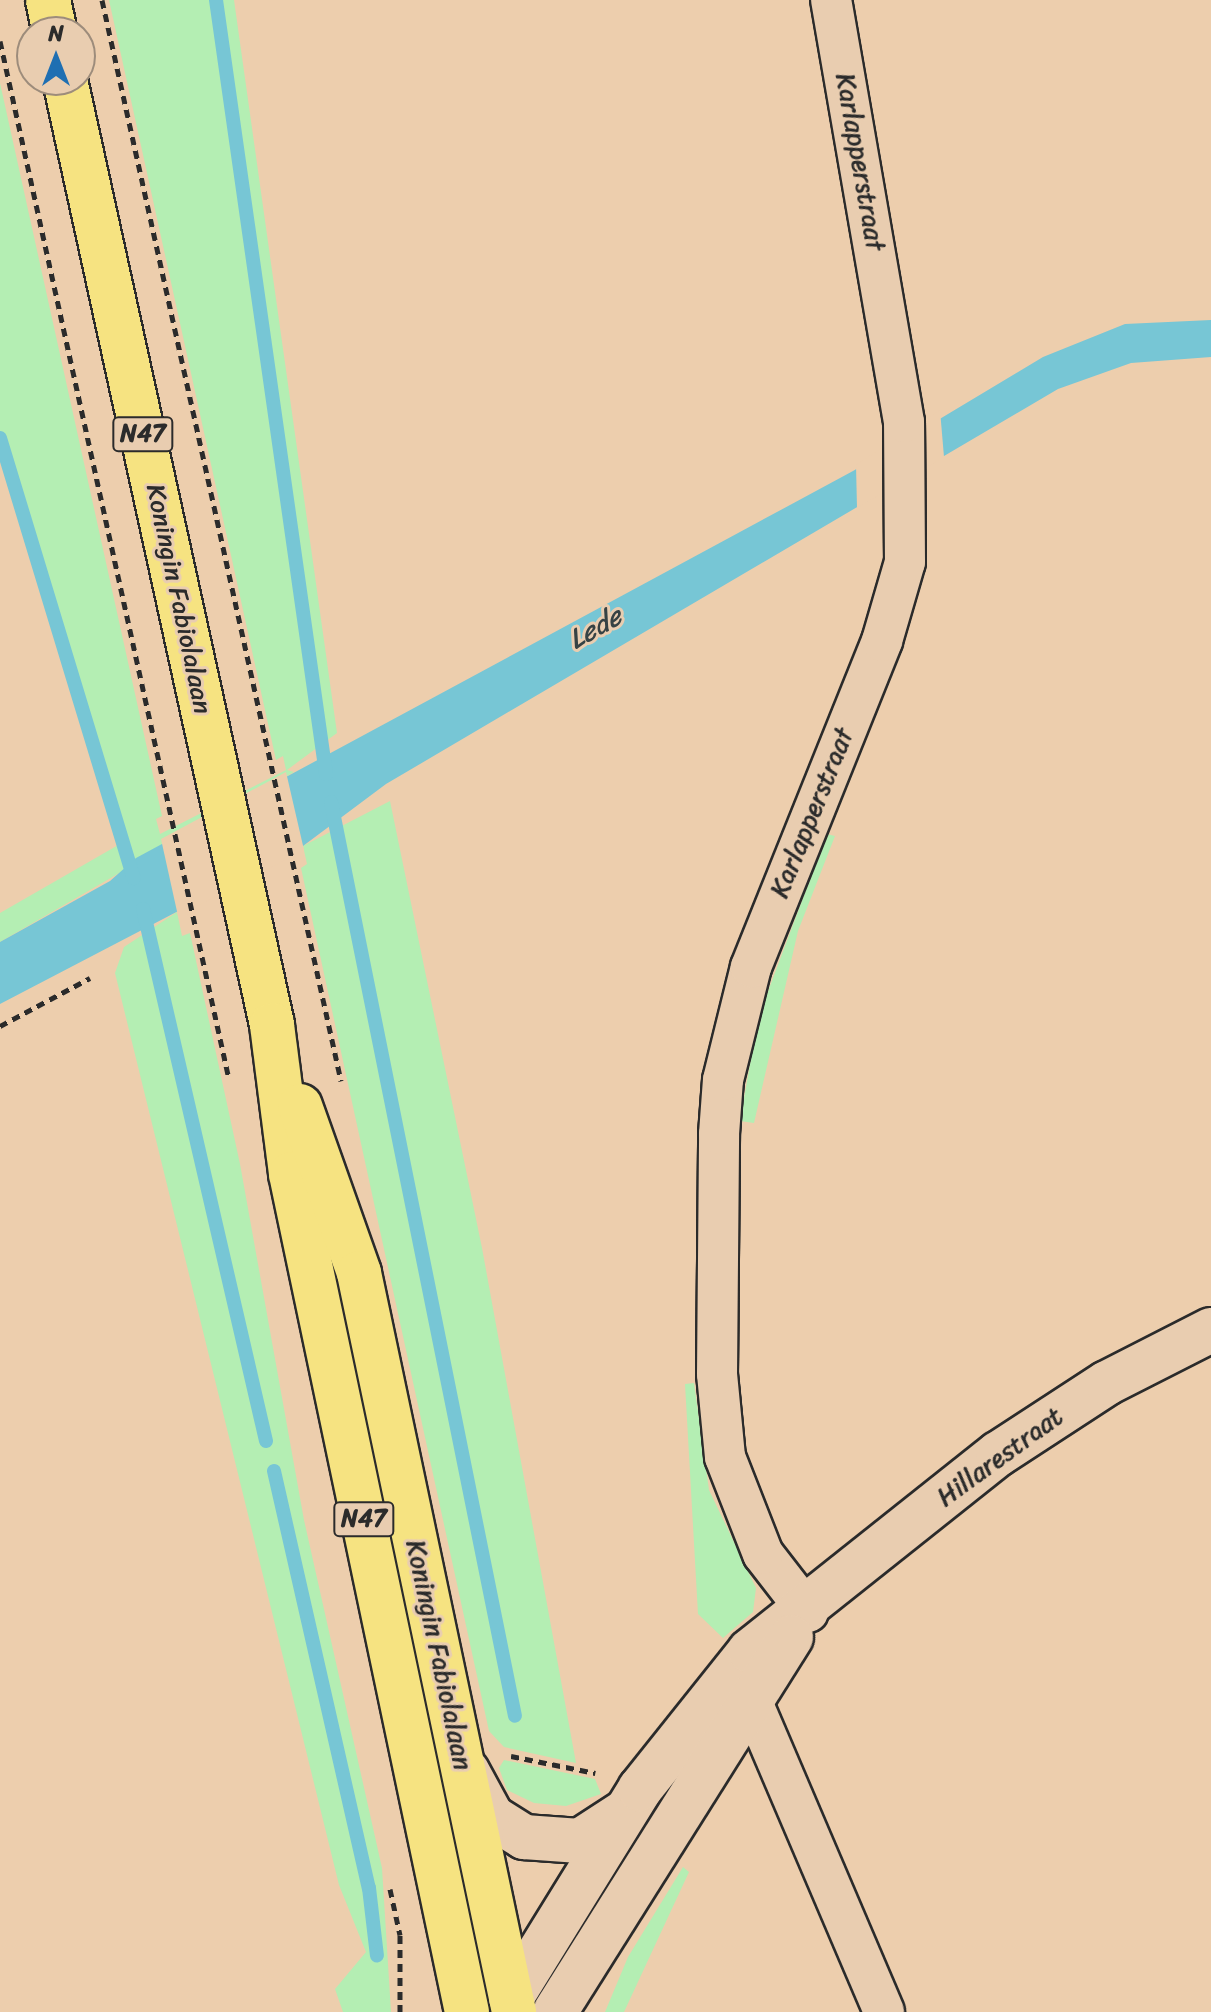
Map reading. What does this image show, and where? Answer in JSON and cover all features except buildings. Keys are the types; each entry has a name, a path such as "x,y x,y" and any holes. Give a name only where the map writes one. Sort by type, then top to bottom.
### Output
{"main road":[{"name":"Koningin Fabiolalaan","path":"69,96 272,1025 291,1174 467,2012"},
{"name":"Koningin Fabiolalaan","path":"272,1025 355,1259 512,2005"}],"street":[{"name":"Karlapperstraat","path":"808,1612 763,1554 725,1457 717,1374 723,1080 751,967 892,615 909,489 904,422 831,0"},
{"name":"Hillarestraat","path":"512,2005 627,1809 808,1612 1009,1446 1107,1383 1211,1330"},
{"name":"Hillarestraat","path":"555,2012 744,1682"},
{"path":"744,1682 884,2012"},
{"path":"460,1757 492,1817 524,1837 580,1841 627,1809"}],"path":[{"path":"102,0 293,873"},
{"path":"0,41 195,929"},
{"path":"0,1026 90,978"},
{"path":"388,1876 400,1935 400,2012"}],"green space":[{"path":"109,0 234,0 337,733 287,770 294,772 0,942 0,913 120,844 0,452 0,83 162,816 156,819 160,834 286,770 283,756 276,760"},
{"path":"390,801 482,1248 576,1763 504,1747 489,1731 301,868 307,864 303,846"},
{"path":"827,834 835,836 798,931 754,1123 740,1121 758,1018"},
{"path":"177,912 182,936 190,933 240,1164 304,1520 382,1868 391,2012 343,2012 335,1989 366,1952 339,1885 115,973 124,947"},
{"path":"694,1383 709,1490 756,1588 753,1612 723,1638 698,1614 685,1384"},
{"path":"504,1760 595,1779 601,1794 566,1806 534,1803 507,1790 499,1768"},
{"path":"683,1867 689,1872 624,2012 605,2012 628,1957"}],"water":[{"name":"Lede","path":"1211,320 1211,357 1131,363 1058,389 386,784 303,846 0,1004 0,942 110,881 136,858 853,471 1043,357 1125,324"}],"pier":[{"path":"940,410 944,457 857,508 856,465"},
{"path":"286,772 304,850 178,916 161,839"}],"waterway":[{"path":"216,0 326,774"},
{"path":"0,438 134,878"},
{"path":"331,802 515,1716"},
{"path":"143,909 266,1441"},
{"path":"274,1471 369,1888 377,1956"}]}
